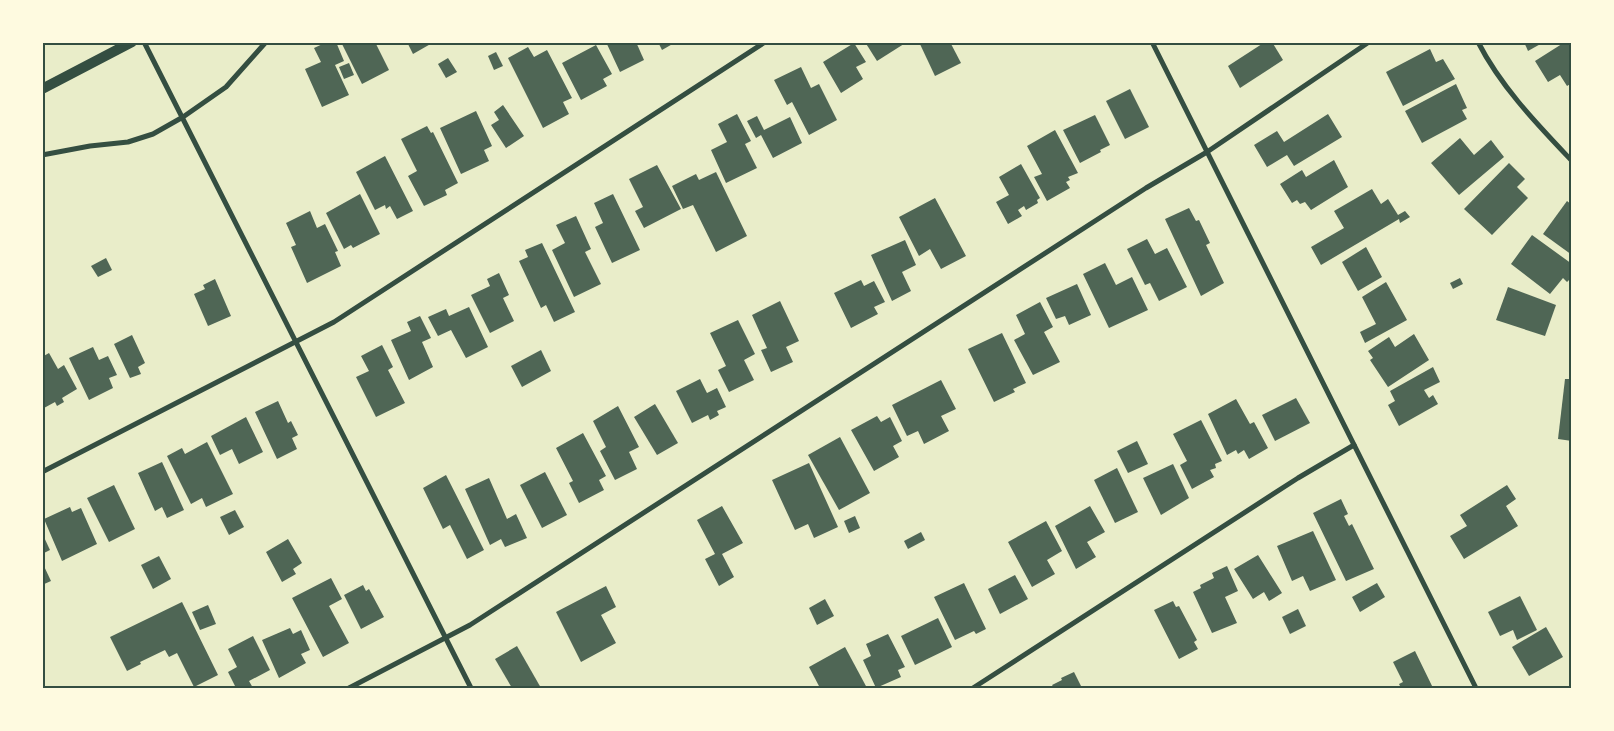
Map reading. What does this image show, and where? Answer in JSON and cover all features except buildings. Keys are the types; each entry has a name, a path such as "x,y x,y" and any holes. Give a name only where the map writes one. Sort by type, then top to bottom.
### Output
{"main road":[{"path":"42,89 132,42"}],"street":[{"path":"144,42 471,688"},
{"path":"42,155 90,146 128,142 153,134 183,117 226,88 266,42"},
{"path":"42,472 334,322 765,42"},
{"path":"1152,42 1476,688"},
{"path":"349,688 446,639 495,610 1146,188 1207,152 1369,42"},
{"path":"1478,42 1488,62 1520,105 1572,160"},
{"path":"973,688 1298,478 1354,445"}]}
